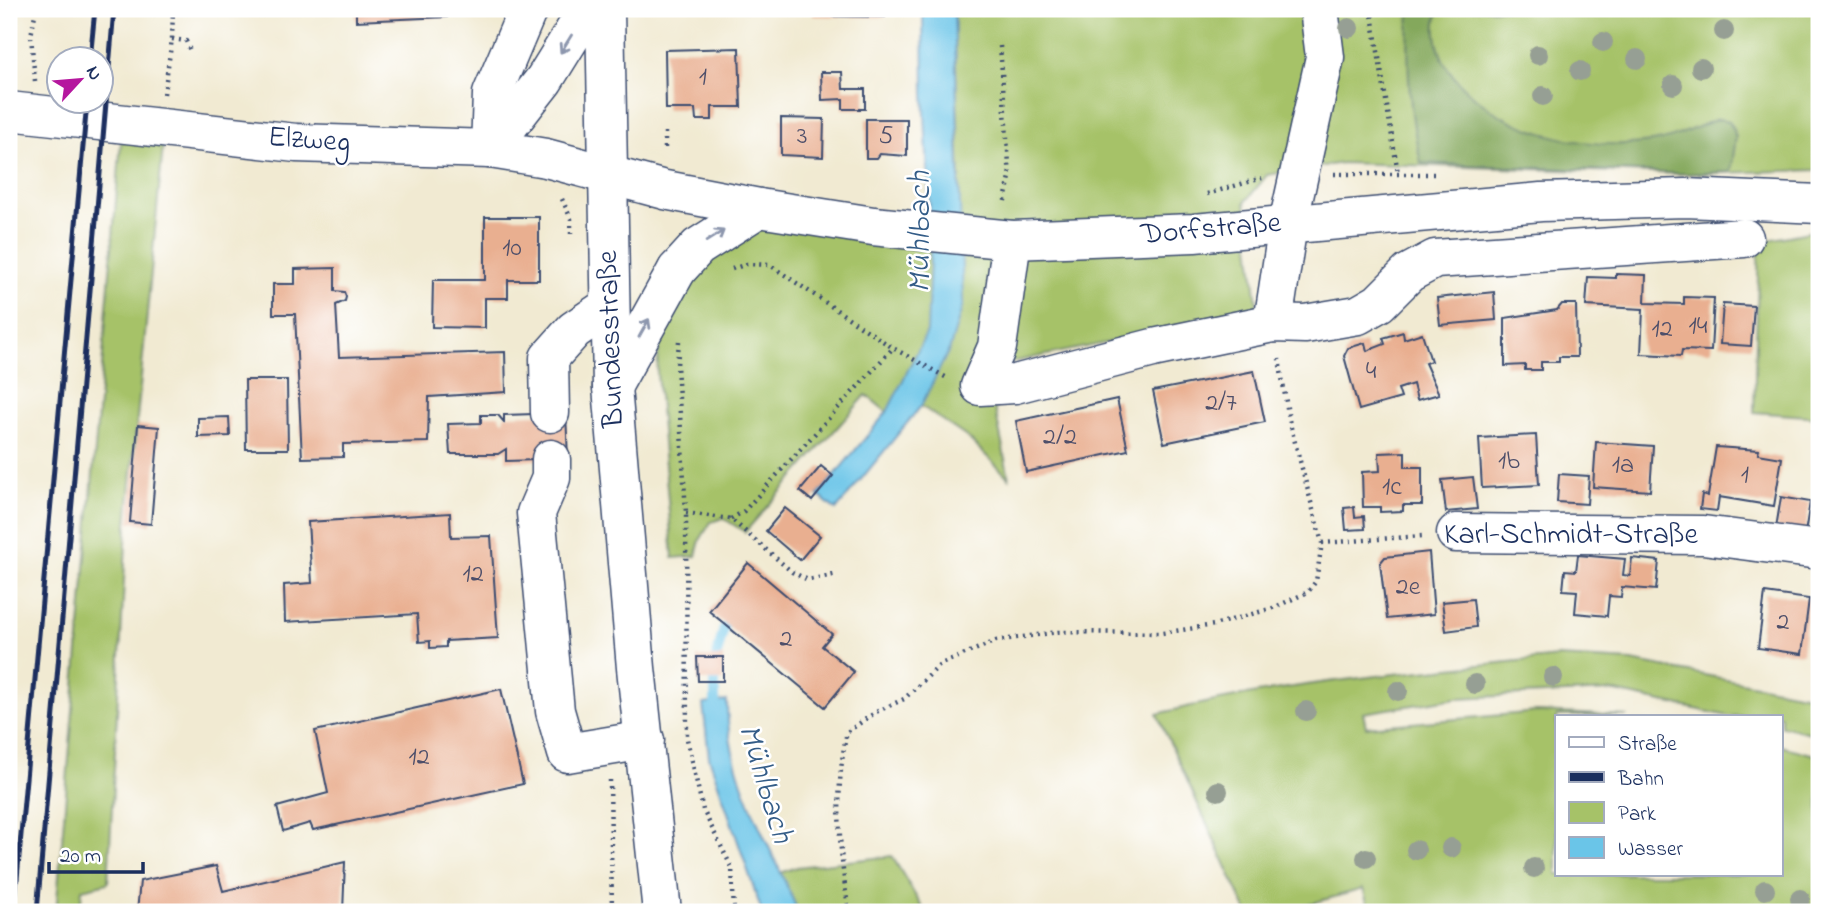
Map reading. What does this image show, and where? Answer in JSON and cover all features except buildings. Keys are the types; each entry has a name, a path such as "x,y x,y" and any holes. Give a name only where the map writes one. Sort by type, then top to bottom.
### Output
{"street":[{"path":"490,149 492,94 528,9"},
{"path":"490,149 544,80 588,9"},
{"name":"Bundesstraße","path":"605,9 608,307 612,387 636,668 662,912"},
{"path":"1273,323 1288,224 1325,57 1320,9"},
{"name":"Elzweg","path":"23,112 296,143 490,149 546,158 607,174"},
{"name":"Dorfstraße","path":"607,174 665,190 759,208 873,226 990,236 1125,237 1554,202 1698,198 1819,204"},
{"path":"612,387 677,270 698,247 759,208"},
{"path":"963,381 997,347 990,236"},
{"path":"963,381 1015,384 1153,348 1273,323 1305,324 1358,315 1379,303 1409,273 1435,259 1744,238"},
{"path":"550,414 549,358 575,330 608,307"},
{"path":"551,460 551,478 536,513 555,711 567,753 645,740"},
{"name":"Karl-Schmidt-Straße","path":"1456,533 1703,535 1819,550"}],"path":[{"path":"23,112 36,9"},
{"path":"160,126 172,39 173,9"},
{"path":"1371,9 1398,173"},
{"path":"172,39 186,41 191,53"},
{"path":"990,236 1010,177 1000,46"},
{"path":"728,270 747,264 771,265 893,348 963,381"},
{"path":"849,912 839,822 840,762 847,732 876,712 904,699 940,664 996,641 1058,632 1161,633 1214,625 1273,608 1308,592 1316,581 1322,543 1289,420 1273,323"},
{"path":"680,333 677,365 686,513 687,739 703,810 732,869 734,912"},
{"path":"731,519 744,511 893,348"},
{"path":"686,513 731,519 792,572 808,580 838,574"},
{"name":"Karl-Schmidt-Straße","path":"1322,543 1456,533"}],"green space":[{"path":"954,9 1819,9 1819,170 1687,174 1342,163 1267,175 1245,202 1258,312 1007,363 994,404 1009,478 968,438 921,406 904,426 866,395 745,532 723,518 711,522 700,540 696,556 673,558 657,373 660,331 692,262 767,223 931,237 960,178"},
{"path":"1409,9 1440,9 1436,25 1437,43 1447,67 1471,94 1492,110 1517,123 1570,140 1625,144 1661,140 1718,119 1729,121 1736,137 1731,172 1687,174 1421,163 1409,86"},
{"path":"121,141 163,146 127,524 108,883 82,889 80,912 56,912"},
{"path":"1819,232 1819,417 1754,412 1759,242"},
{"path":"1558,657 1632,661 1819,697 1819,735 1783,726 1783,715 1723,715 1611,691 1457,698 1363,713 1366,727 1537,712 1605,715 1555,715 1555,876 1783,876 1783,747 1819,756 1819,912 1370,912 1363,889 1280,912 1247,912 1157,714 1256,693 1407,672"},
{"path":"892,856 925,912 798,912 780,873 797,867"}],"water":[{"path":"923,9 954,9 963,304 950,348 921,406 836,510 818,495 887,412 927,332 931,237"},
{"path":"727,701 729,730 742,784 798,912 762,912 709,757 703,704"}],"waterway":[{"name":"Mühlbach","path":"715,712 715,662 724,628"}],"railway":[{"path":"91,46 95,9"},
{"path":"37,912 114,9"},
{"path":"14,912 86,116"}]}
